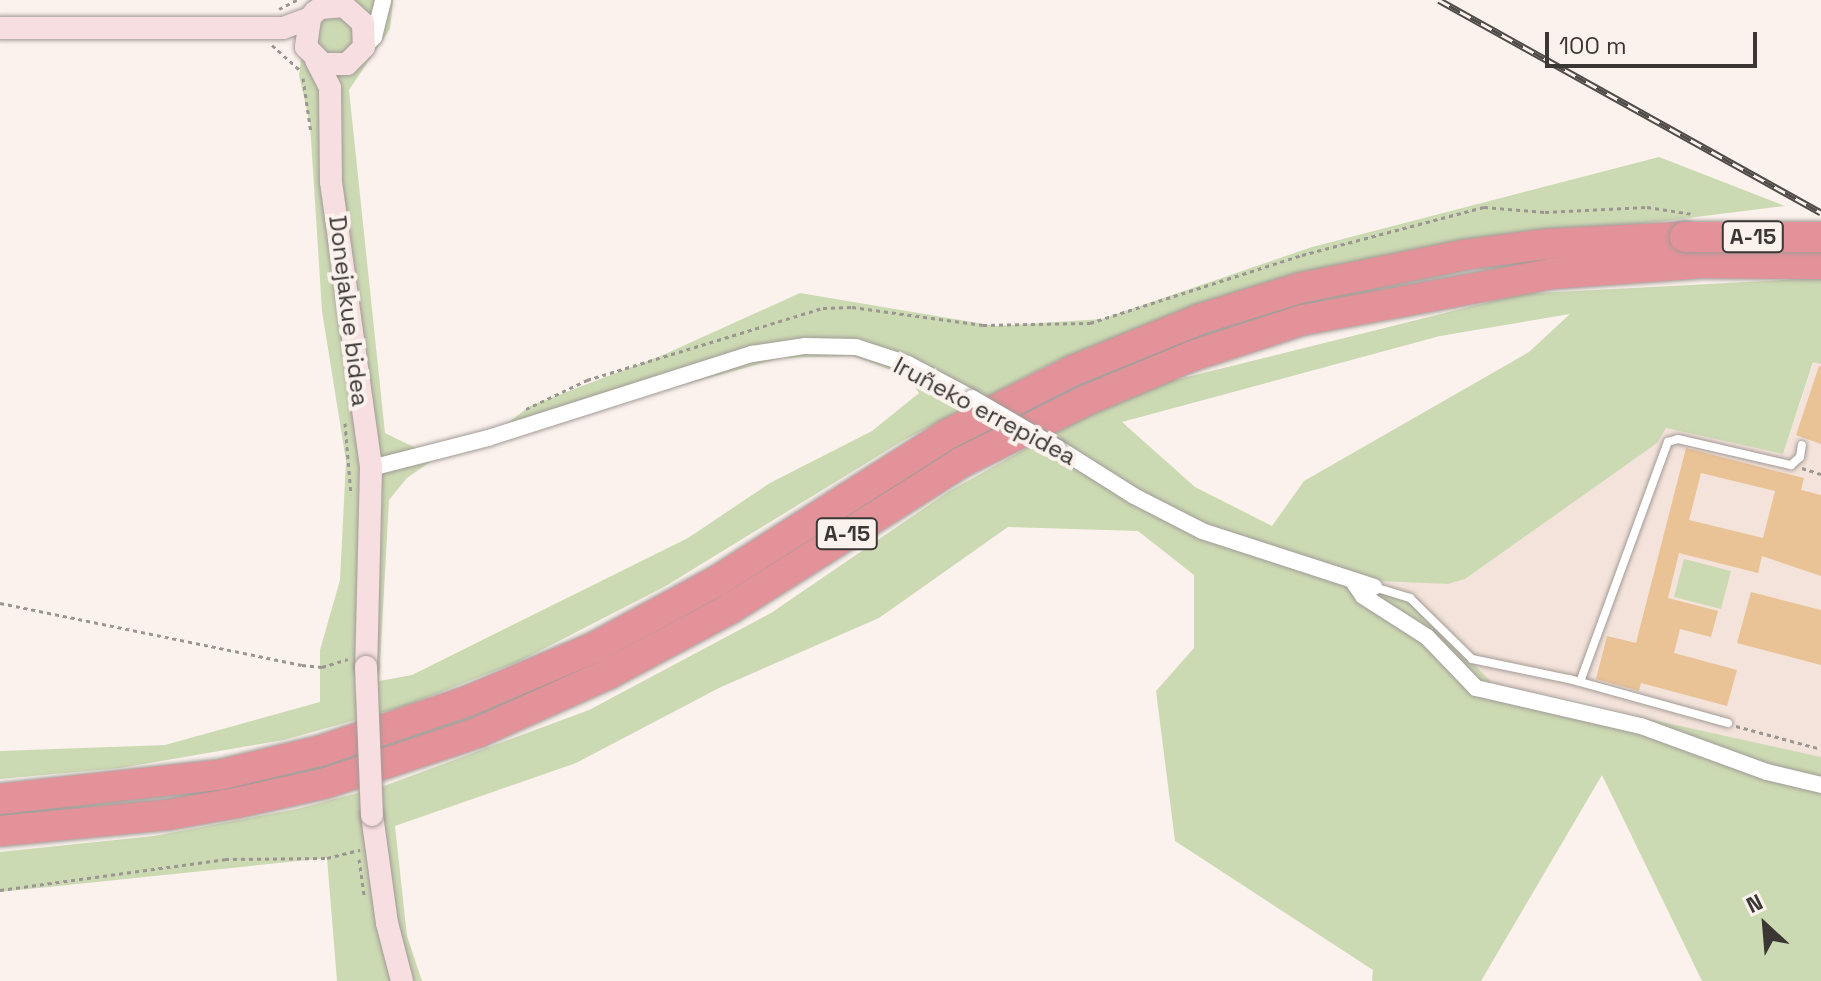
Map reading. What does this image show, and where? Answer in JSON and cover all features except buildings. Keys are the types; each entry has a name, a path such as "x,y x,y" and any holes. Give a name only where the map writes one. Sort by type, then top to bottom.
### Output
{"highway":[{"name":"A-15","path":"0,799 219,775 320,751 468,701 595,647 717,581 946,435 1072,371 1157,337 1300,288 1396,268 1547,244 1685,237 1821,237"},
{"name":"A-15","path":"0,831 167,815 236,803 326,783 479,732 610,673 731,608 962,462 1170,365 1303,320 1401,299 1550,274 1702,263 1821,264"}],"street":[{"path":"0,28 270,29 332,8 372,15 382,4"},
{"path":"330,88 347,64 374,37 382,4"},
{"path":"332,8 365,31 364,47"},
{"path":"332,8 304,32 330,88 331,182 371,468 361,662 372,815 387,923 402,981"},
{"path":"270,29 331,66 347,64"},
{"name":"Iruñeko errepidea","path":"371,468 488,438 752,354 805,346 869,351 908,364 972,398 1134,496 1202,531 1374,587"},
{"name":"Iruñeko errepidea","path":"1352,580 1363,596 1427,637 1476,688 1641,726 1767,772 1821,785"}],"lane":[{"path":"1157,337 1170,365"},
{"path":"1580,682 1668,442 1678,439 1791,465 1800,457 1802,445"},
{"path":"1374,587 1410,598 1472,659 1580,682 1728,723"}],"path":[{"path":"311,136 307,87 300,69 273,50 270,29 281,15 332,8"},
{"path":"521,412 587,380 823,308 852,307 983,325 1090,323 1302,255 1484,207 1545,212 1647,207"},
{"name":"Donejakue bidea","path":"344,410 351,504"},
{"path":"1791,465 1821,474"},
{"path":"0,603 302,665 322,667 361,662"},
{"path":"348,650 361,662"},
{"path":"1728,723 1821,749"},
{"path":"0,890 225,859 327,858 364,848"}],"shaded area":[{"path":"1814,361 1821,364 1821,766 1580,700 1494,685 1373,592 1376,579 1448,584 1465,579 1656,443 1666,427 1783,454"}],"green space":[{"path":"309,0 393,0 390,29 349,90 385,433 424,452 456,444 407,478 389,500 379,681 412,675 688,538 770,483 872,431 919,393 905,375 853,356 781,358 488,438 530,406 663,355 800,293 996,326 1102,319 1312,247 1659,157 1785,206 1432,250 1221,299 1057,361 904,440 664,587 518,662 405,706 284,740 120,768 0,779 0,751 165,745 320,702 320,650 340,580 346,461 322,311 310,124 299,75"},
{"path":"1821,278 1821,364 1813,362 1783,454 1666,428 1657,443 1465,579 1448,584 1356,580 1410,598 1494,685 1821,757 1821,981 1702,981 1602,775 1481,981 1372,981 1373,970 1175,841 1156,691 1194,648 1194,575 1138,531 1008,527 879,618 721,687 576,763 395,826 407,936 422,981 337,981 327,858 0,892 0,852 154,836 297,809 384,786 589,710 771,613 948,492 1070,424 1163,383 1521,294","holes":["1570,314 1529,352 1304,481 1272,526 1195,487 1122,422 1440,336"]},
{"path":"1684,559 1731,571 1721,609 1674,597"}],"railway":[{"path":"1439,0 1821,213"}]}
